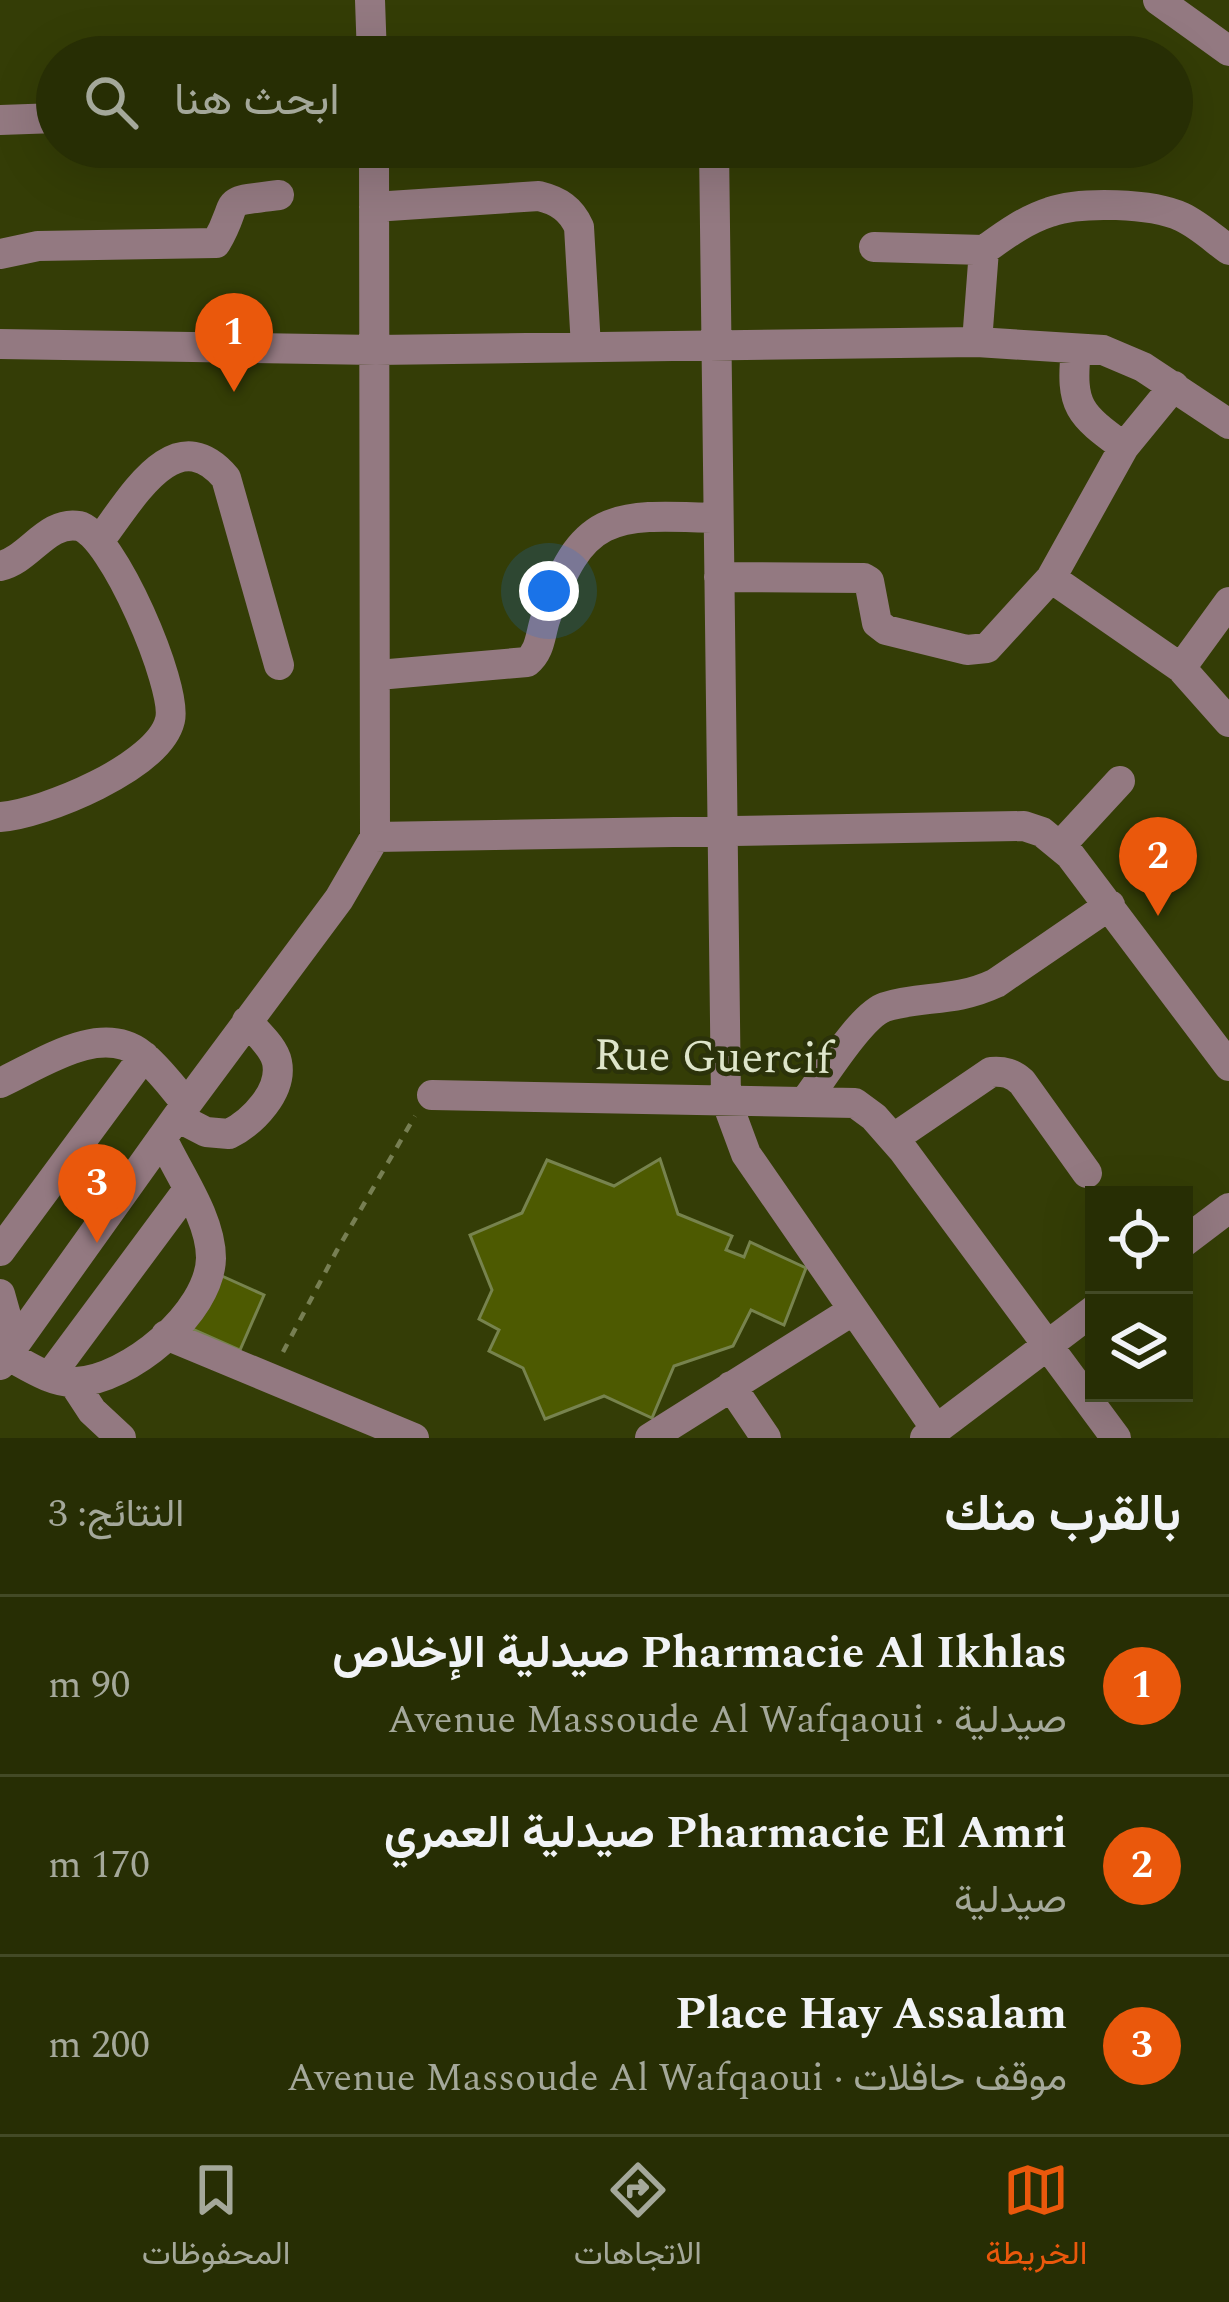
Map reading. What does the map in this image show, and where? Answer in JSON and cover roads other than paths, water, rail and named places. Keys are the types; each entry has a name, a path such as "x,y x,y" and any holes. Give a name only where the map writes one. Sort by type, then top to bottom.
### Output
{"street":[{"path":"370,0 371,36"},
{"path":"1158,0 1229,51"},
{"path":"0,119 36,118"},
{"path":"3,1360 356,875 375,837 374,168"},
{"path":"714,168 726,1100 746,1154 930,1434 1085,1317"},
{"path":"0,254 38,246 216,243 228,206 237,200 279,195"},
{"path":"374,207 539,196 554,200 572,212 579,227 586,347"},
{"path":"874,247 984,250 1018,226 1056,209 1122,206 1169,212 1229,250"},
{"path":"977,342 984,250"},
{"path":"0,344 376,350 977,342 1103,350 1174,386 1229,424"},
{"path":"1076,349 1072,385 1076,403 1083,416 1124,447"},
{"path":"719,577 864,578 869,580 877,623 886,630 976,651 993,645 1051,578 1124,447 1174,386"},
{"path":"100,540 168,461 186,455 213,463 226,478 279,664"},
{"path":"377,675 527,662 534,658 563,572 579,547 611,521 648,515 717,518"},
{"path":"0,566 17,561 48,533 69,525 88,529 100,540 159,662 171,704 170,719 146,755 103,782 19,816 0,817"},
{"path":"1051,578 1180,668 1229,722"},
{"path":"1180,668 1229,602"},
{"path":"1060,846 1120,781"},
{"path":"375,837 1024,826 1060,846 1110,905 1229,1066"},
{"path":"806,1100 869,1017 884,1007 958,998 996,983 1110,905"},
{"path":"175,1119 206,1132 229,1134 259,1110 272,1092 278,1066 275,1055 248,1021"},
{"path":"0,1083 102,1041 128,1046 144,1057 175,1119 187,1191 209,1241 210,1268 190,1308 146,1357 101,1377 61,1380 3,1360"},
{"path":"0,1251 144,1057"},
{"path":"894,1138 991,1072 1000,1071 1022,1082 1087,1172"},
{"name":"Rue Guercif","path":"432,1094 855,1103 894,1138 1116,1438"},
{"path":"61,1380 187,1191"},
{"path":"1193,1235 1229,1208"},
{"path":"0,1294 7,1319 3,1360"},
{"path":"650,1438 852,1311"},
{"path":"166,1336 414,1438"},
{"path":"61,1380 88,1438"},
{"path":"61,1380 121,1438"},
{"path":"731,1386 766,1438"}],"place":[{"name":"Pharmacie Al Ikhlas صيدلية الإخلاص","path":"234,392"},
{"name":"Pharmacie El Amri صيدلية العمري","path":"1158,916"},
{"name":"Place Hay Assalam","path":"97,1243"}]}
